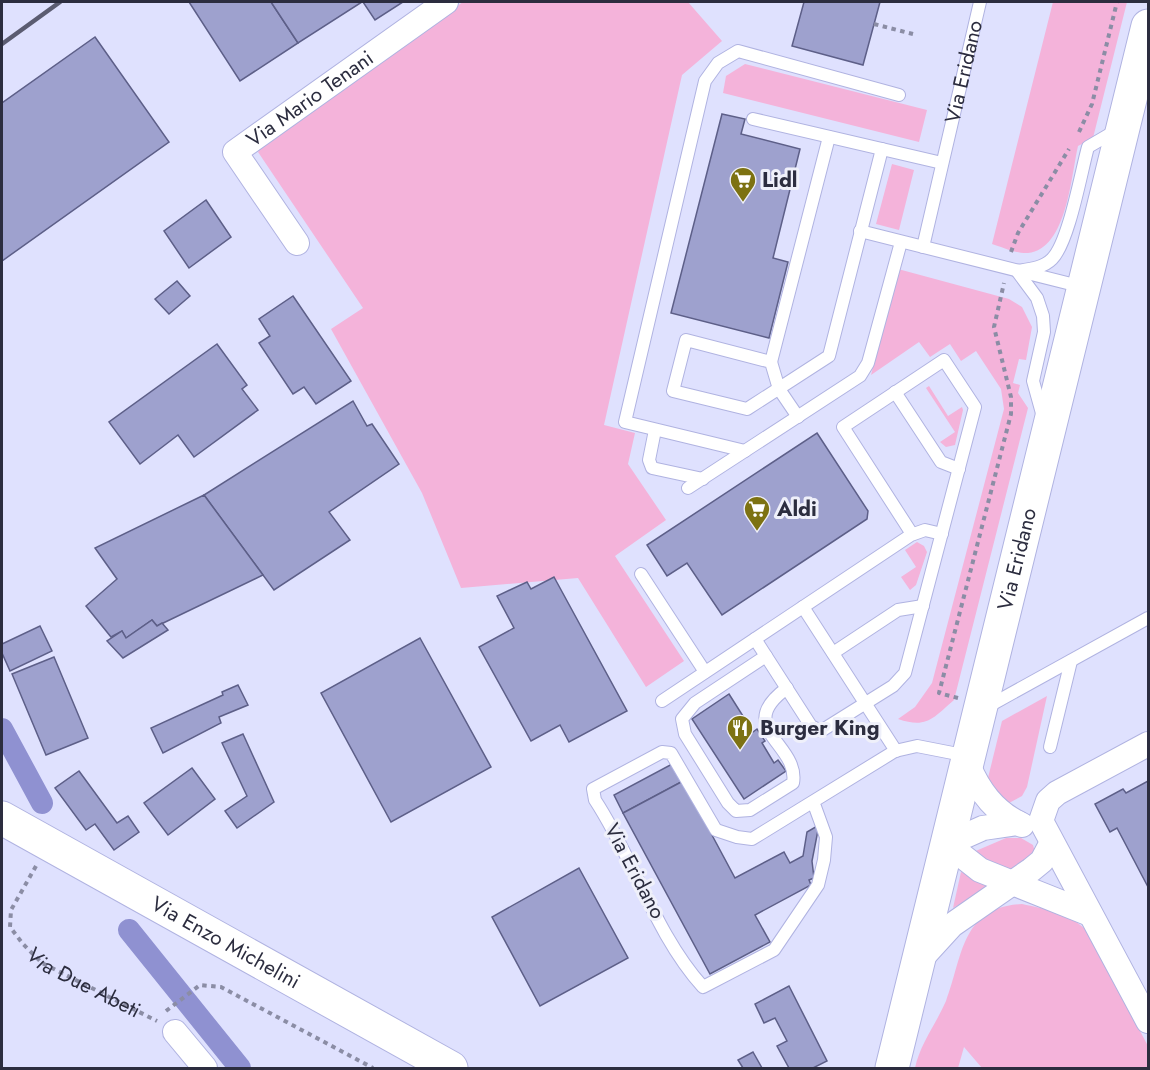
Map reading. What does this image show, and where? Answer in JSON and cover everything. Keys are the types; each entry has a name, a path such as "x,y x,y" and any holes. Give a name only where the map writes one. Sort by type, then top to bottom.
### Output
{"main road":[{"name":"Via Eridano","path":"892,1068 1149,26"},
{"name":"Via Enzo Michelini","path":"25,832 451,1068"}],"street":[{"name":"Via Mario Tenani","path":"297,243 235,152 446,2"},
{"path":"1149,744 1077,782 1048,801 1041,821 1051,844 1149,1021"},
{"path":"968,759 982,792 995,808 1051,844"},
{"path":"2,802 25,832"},
{"path":"1018,824 983,828 947,844 980,870 1089,914"},
{"path":"918,963 952,925 1042,861 1051,844"},
{"path":"176,1032 205,1068"}],"lane":[{"name":"Via Eridano","path":"923,247 980,2"},
{"path":"746,451 625,422 705,81 718,63 738,51 899,95"},
{"path":"753,119 942,163"},
{"path":"1007,269 1041,266 1052,259 1062,243 1088,147 1124,127"},
{"path":"798,417 779,389 771,362 829,136"},
{"path":"771,362 686,340 673,391 747,409 829,356 882,149"},
{"path":"860,231 1084,287"},
{"path":"688,488 860,376 868,363 901,242"},
{"name":"Via Eridano","path":"1007,269 1037,298 1043,316 1044,332 1033,381 1048,435"},
{"path":"755,639 811,726 821,731 866,704 899,681 904,674 975,407 944,360 843,427 912,534"},
{"path":"895,392 941,462 959,469"},
{"path":"655,430 649,460 652,468 703,479"},
{"path":"662,701 912,534 925,531 942,534"},
{"path":"641,574 705,672"},
{"path":"833,653 898,610 923,606"},
{"path":"802,607 896,751"},
{"path":"981,707 1149,618"},
{"path":"766,656 695,703 682,719 685,734 728,803 736,811 750,810 793,783 793,770 769,732 766,717 772,701 787,688"},
{"path":"1050,747 1071,661"},
{"name":"Via Eridano","path":"813,804 826,837 824,860 818,885 774,950 704,987 689,970 655,911 609,821 595,800 592,789 662,752 671,753 716,830 736,837 752,839 813,804 896,751 917,746 968,759"}],"path":[{"path":"981,707 939,693 1011,414 1011,398 994,327 1018,232 1090,112 1117,2"},
{"path":"874,24 913,34"},
{"name":"Via Due Abeti","path":"25,832 10,927 22,944 42,963 176,1032"},
{"path":"168,1009 200,985 221,987 373,1068"}],"shaded area":[{"path":"463,2 688,2 722,41 682,75 604,425 635,433 628,464 666,520 615,556 684,661 646,687 578,578 461,588 422,493 331,329 363,308 258,152 269,136"},
{"path":"1053,2 1127,2 1093,138 1078,146 1065,209 1059,225 1051,239 1041,248 1024,253 992,244"},
{"path":"745,64 927,110 919,142 723,93 726,76"},
{"path":"892,164 914,170 899,230 876,224"},
{"path":"898,269 1009,299 1022,307 1032,327 1026,360 1019,359 1013,383 1020,385 1018,393 1028,408 954,700 935,717 916,723 898,719 915,707 932,683 1004,409 1001,389 976,351 961,361 950,344 930,357 919,342 871,375"},
{"path":"929,386 948,416 962,407 955,445 946,447 940,442 955,432 926,388"},
{"path":"917,542 924,546 927,552 916,585 910,590 901,577 916,567 905,550"},
{"path":"1047,696 1027,787 1022,796 1007,804 987,782 1002,721"},
{"path":"1006,838 1021,838 1033,845 1036,856 1012,871 971,853"},
{"path":"961,872 996,884 953,908"},
{"path":"1022,904 1064,915 1086,930 1148,1046 1148,1068 982,1068 964,1047 958,1068 915,1068 924,1042 946,1001 967,937 987,914 1002,907"}],"building":[{"path":"189,2 271,2 298,43 240,81"},
{"path":"271,2 362,2 298,43"},
{"path":"363,2 403,2 375,20"},
{"path":"804,2 880,2 863,65 792,46"},
{"path":"95,37 169,142 2,261 2,103"},
{"name":"Lidl","path":"722,114 745,119 741,134 800,149 773,258 788,262 769,338 671,313"},
{"path":"206,200 231,237 189,268 164,231"},
{"path":"177,281 190,296 169,314 155,299"},
{"path":"293,296 351,381 316,404 304,387 293,394 259,343 270,336 259,319"},
{"path":"217,344 247,385 242,389 258,410 194,457 178,435 140,464 109,422"},
{"path":"353,401 367,426 372,424 399,464 329,512 350,540 274,590 204,495"},
{"name":"Aldi","path":"817,433 868,511 867,519 722,615 687,563 667,576 647,545"},
{"path":"204,495 263,575 157,626 152,620 126,638 122,631 111,637 86,606 117,579 95,548"},
{"path":"554,577 627,711 569,742 560,725 531,741 479,647 514,628 497,596 527,582 531,589"},
{"path":"152,620 157,626 162,623 168,630 123,658 107,641 122,631 126,638"},
{"path":"40,626 52,651 10,671 2,653 2,644"},
{"path":"420,638 491,767 391,822 321,693"},
{"path":"54,657 88,738 46,755 12,674"},
{"path":"238,685 248,705 219,717 221,723 163,753 151,728 223,695 222,692"},
{"name":"Burger King","path":"729,694 753,732 757,729 765,741 762,743 774,763 778,760 786,771 744,799 692,719"},
{"path":"243,734 274,802 237,828 225,811 247,796 222,743"},
{"path":"674,763 683,781 623,813 614,795"},
{"path":"192,768 215,799 168,835 144,803"},
{"path":"79,771 117,823 128,816 139,832 114,850 95,824 86,830 55,788"},
{"path":"683,781 735,878 784,852 790,863 803,856 807,832 819,825 812,861 814,878 809,880 811,885 755,915 770,942 710,974 623,813"},
{"path":"1148,781 1148,887 1117,828 1110,832 1095,804 1123,789 1126,793"},
{"path":"579,868 628,958 540,1006 492,917"},
{"path":"789,986 827,1061 813,1068 789,1068 777,1046 787,1041 775,1018 764,1023 755,1004"},
{"path":"753,1052 762,1068 743,1068 738,1060"}],"waterway":[{"path":"2,729 42,803"},
{"path":"129,930 240,1068"}],"railway":[{"path":"2,44 60,2"}],"place":[{"name":"Lidl","path":"743,203"},
{"name":"Aldi","path":"757,532"},
{"name":"Burger King","path":"740,751"}]}
